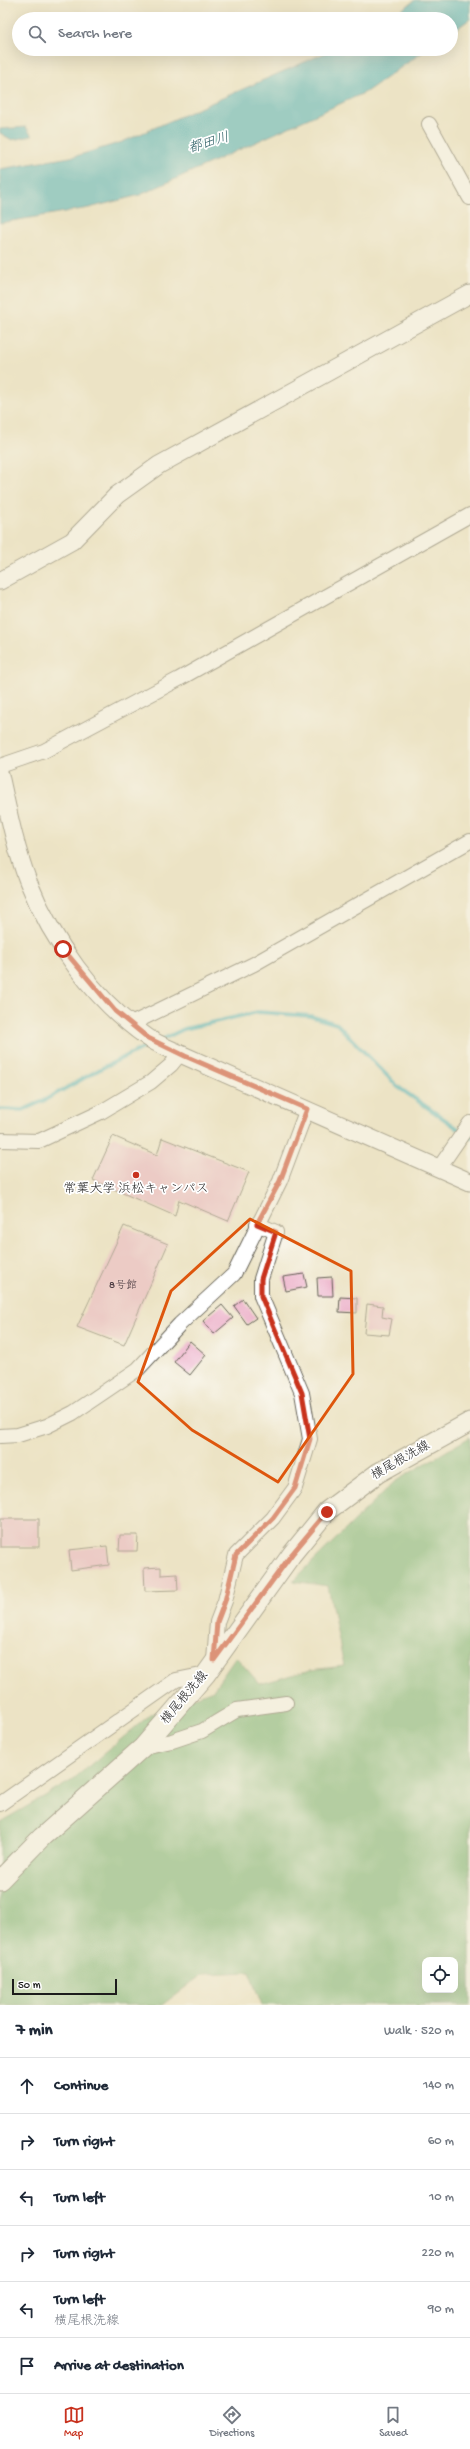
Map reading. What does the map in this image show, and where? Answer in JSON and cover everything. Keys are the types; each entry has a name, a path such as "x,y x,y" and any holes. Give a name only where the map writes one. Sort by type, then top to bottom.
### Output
{"main road":[{"name":"横尾根洗線","path":"0,1880 42,1837 143,1747 210,1667 292,1554 327,1512 378,1473 470,1422"}],"street":[{"path":"429,124 470,198"},
{"path":"0,581 72,541 118,495 159,465 470,294"},
{"path":"0,766 44,751 186,675 470,515"},
{"path":"0,775 16,842 28,881 44,916 63,949 115,1011 148,1038 180,1054 470,1182"},
{"path":"131,1024 254,964 470,842"},
{"path":"0,1140 39,1141 101,1112 151,1082 171,1066 180,1054"},
{"path":"0,1436 18,1435 47,1426 73,1413 138,1369 180,1324 234,1274 257,1224 280,1181 307,1109"},
{"path":"440,1168 470,1123"},
{"path":"0,1804 176,1680 210,1667 217,1622 225,1601 236,1555 273,1518 295,1488 310,1439 302,1393 261,1296 261,1279 276,1232 257,1224"},
{"path":"143,1747 172,1741 202,1731 237,1710 286,1702"}],"highlighted area":[{"path":"250,1219 351,1271 353,1374 278,1482 192,1430 138,1382 171,1291"}],"green space":[{"path":"470,1437 470,2005 262,2005 249,1972 203,1974 162,2005 0,2005 0,1822 71,1781 151,1714 213,1690 236,1657 260,1684 310,1670 344,1666 328,1586 293,1581 394,1482"}],"water":[{"path":"415,0 470,0 470,19 458,28 458,12 399,12"},
{"name":"都田川","path":"318,56 417,56 366,92 140,195 89,208 0,223 0,169 76,156 122,142"},
{"path":"26,127 32,136 12,140 0,133 0,129"}],"building":[{"path":"113,1136 157,1155 162,1138 249,1172 228,1221 179,1200 175,1216 93,1180"},
{"path":"124,1226 168,1244 124,1345 77,1327"},
{"path":"304,1274 307,1287 286,1291 283,1277"},
{"path":"332,1277 333,1296 318,1296 317,1278"},
{"path":"340,1297 357,1298 357,1313 339,1312"},
{"path":"243,1299 256,1318 247,1324 234,1306"},
{"path":"367,1304 383,1306 382,1317 392,1319 389,1335 364,1333"},
{"path":"222,1305 233,1318 214,1334 203,1321"},
{"path":"190,1341 206,1355 190,1375 174,1362"},
{"path":"0,1519 39,1519 39,1547 0,1547"},
{"path":"120,1535 138,1535 137,1551 119,1551"},
{"path":"107,1546 109,1565 71,1570 69,1550"},
{"path":"161,1567 161,1575 177,1574 178,1590 145,1591 144,1568"}],"waterway":[{"path":"161,1040 184,1029 258,1012 310,1016 337,1024 398,1087 470,1137"},
{"path":"0,1109 23,1110 151,1044"}],"place":[{"name":"常葉大学 浜松キャンパス","path":"136,1175"}],"route":[{"path":"63,949 115,1011 148,1038 185,1056 307,1109 280,1181 257,1224 276,1232 261,1279 261,1296 302,1393 310,1439 295,1488 273,1518 236,1555 225,1601 217,1622 214,1660 292,1554 327,1512"}]}
